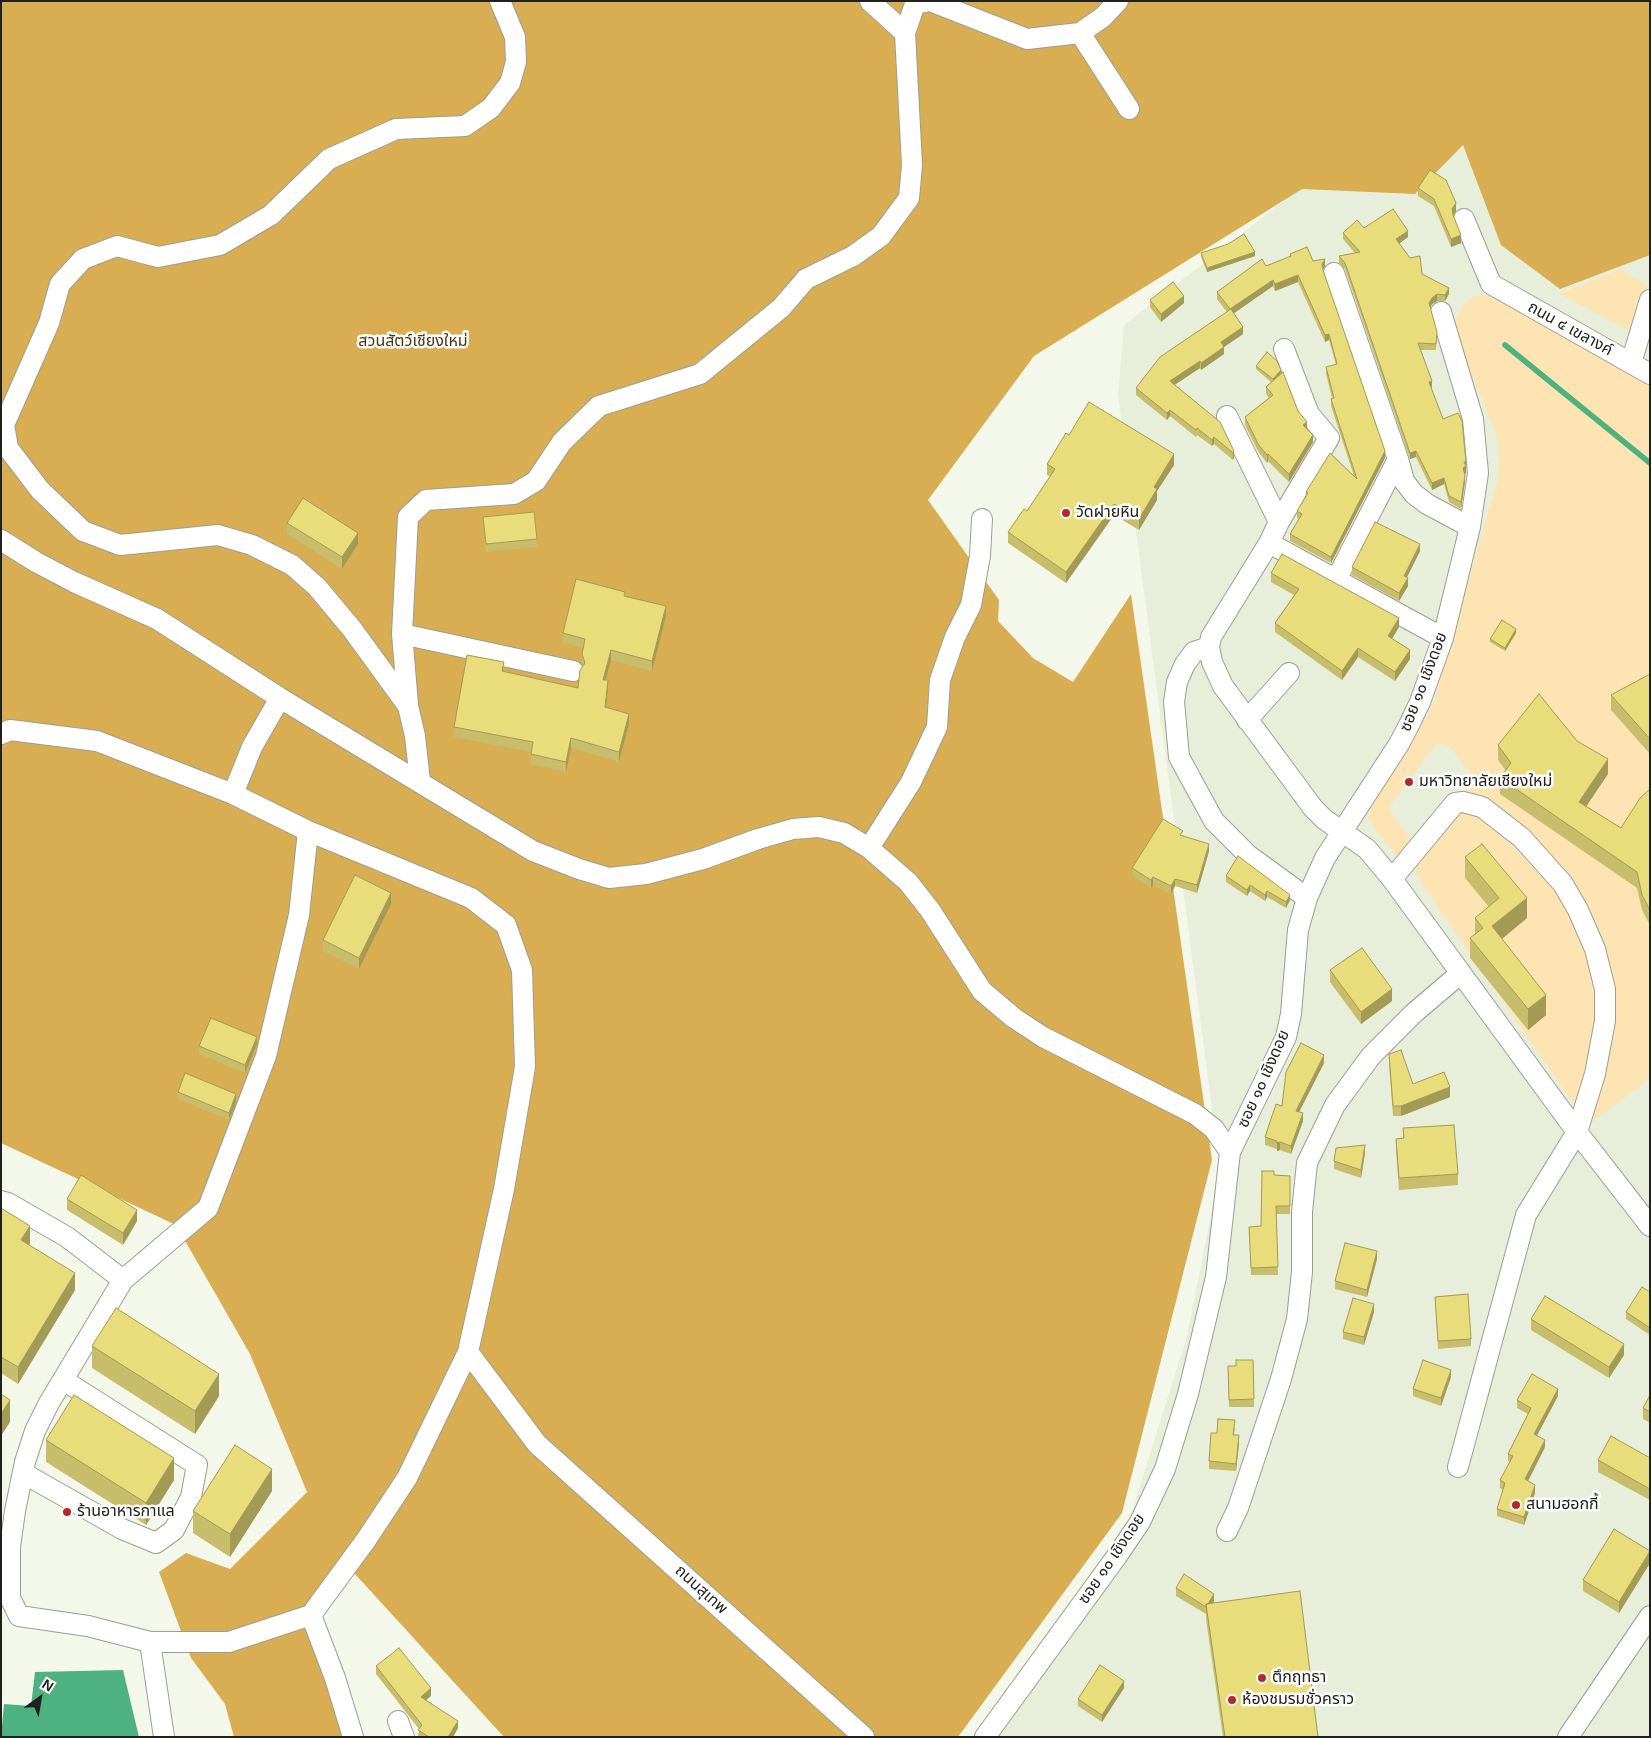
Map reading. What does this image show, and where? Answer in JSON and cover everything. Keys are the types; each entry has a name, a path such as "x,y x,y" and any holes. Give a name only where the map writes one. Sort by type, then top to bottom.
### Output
{"street":[{"path":"408,706 346,622 317,587 292,565 252,544 218,535 120,545 83,531 40,490 8,448 4,425 49,323 60,284 83,259 117,246 158,257 220,245 271,215 330,159 396,129 465,126 491,108 510,83 516,62 515,37 500,1"},
{"path":"870,1 905,33"},
{"path":"420,781 415,736 408,706 402,634 408,516 426,500 514,494 536,480 562,442 599,406 700,374 781,308 806,278 854,256 881,236 908,198 912,165 905,33 915,4 929,1 1027,39 1080,33 1103,17 1118,1"},
{"path":"1080,33 1129,109"},
{"name":"ถนน ๔ เขลางค์","path":"1464,219 1491,284 1650,374"},
{"path":"1334,273 1404,481 1414,494 1427,504 1470,527"},
{"path":"1631,363 1650,300"},
{"name":"ซอย ๑๐ เชิงดอย","path":"985,1737 1140,1522 1165,1469 1188,1394 1216,1277 1230,1152 1286,1037 1291,1014 1298,930 1306,898 1325,858 1399,744 1420,702 1443,638 1470,527 1478,474 1473,419 1440,312"},
{"path":"1284,349 1310,414 1329,438 1279,522 1269,543 1211,637 1209,647 1212,662 1223,686 1313,808 1324,819 1367,849 1392,879 1577,1132 1650,1226"},
{"path":"1227,416 1279,522"},
{"path":"1336,580 1398,460"},
{"path":"870,848 911,782 937,727 940,680 955,637 970,604 980,556 982,519"},
{"path":"1,540 36,562 74,582 157,620 280,698 533,851 579,869 610,878 646,874 703,859 758,838 792,829 819,827 844,833 870,848 908,882 930,910 982,991 1014,1018 1043,1037 1195,1114 1214,1130 1230,1152"},
{"path":"1269,543 1443,638"},
{"path":"402,634 573,671"},
{"path":"1209,647 1194,652 1185,664 1177,682 1174,702 1179,757 1214,821 1248,855 1306,898"},
{"path":"1247,720 1290,673"},
{"path":"233,794 252,747 280,698"},
{"path":"1,734 10,730 98,741 233,794 308,831 471,898 506,924 522,970 525,1067 504,1189 468,1352 406,1478 366,1540 310,1615 229,1642 150,1642 88,1626 10,1616 10,1547 25,1462 35,1431 48,1403 123,1280 208,1208 266,1056 299,915 308,831"},
{"path":"1392,879 1455,803 1463,802 1482,807 1522,838 1563,884 1578,910 1595,949 1605,988 1605,1021 1595,1074 1577,1132 1526,1215 1458,1467"},
{"path":"1227,1531 1238,1508 1282,1379 1297,1320 1302,1272 1302,1212 1307,1163 1335,1105 1371,1056 1414,1013 1461,973"},
{"path":"1,1200 67,1237 123,1280"},
{"name":"ถนนสุเทพ","path":"468,1352 537,1444 864,1737"},
{"path":"23,1474 122,1529 156,1543 174,1530 191,1497 196,1465 62,1380"},
{"path":"310,1615 335,1678 353,1737"},
{"path":"1568,1737 1650,1616"},
{"path":"150,1642 164,1737"}],"shaded area":[{"name":"มหาวิทยาลัยเชียงใหม่","path":"1453,1 1650,1 1650,1737 972,1737 1130,1518 1187,1336 1220,1169 1118,394 1124,325 1285,200"},
{"path":"1620,269 1650,287 1650,327 1643,338 1560,294"},
{"path":"1486,295 1507,303 1650,382 1650,1078 1594,1121 1582,1116 1419,879 1416,869 1417,860 1473,785 1475,780 1471,774 1450,747 1443,744 1435,745 1390,806 1390,811 1412,843 1400,857 1396,855 1367,818 1373,804 1429,713 1434,701 1498,479 1500,462 1497,436 1458,342 1454,324 1462,308 1472,297"},
{"path":"123,1670 139,1737 1,1737 4,1704 31,1706 35,1672"}],"green space":[{"name":"สวนสัตว์เชียงใหม่","path":"1,1 1650,1 1650,255 1560,289 1501,245 1463,145 1415,194 1302,189 1034,356 928,500 999,600 998,621 1033,658 1073,682 1131,594 1212,1160 1122,1513 958,1737 504,1737 344,1562 300,1612 347,1737 234,1737 225,1704 191,1658 159,1572 186,1553 230,1569 307,1492 250,1354 176,1225 1,1143"}],"building":[{"path":"1430,170 1446,180 1456,203 1452,209 1461,235 1451,239 1434,199 1418,188"},
{"path":"1393,209 1408,231 1396,239 1410,258 1420,256 1422,274 1449,288 1445,295 1437,294 1429,303 1437,332 1436,344 1418,343 1432,381 1429,382 1443,419 1458,413 1462,421 1466,462 1464,462 1466,466 1463,468 1465,475 1461,502 1449,496 1444,478 1432,483 1416,451 1410,453 1345,263 1339,256 1360,252 1343,233 1357,220 1364,228"},
{"path":"1244,234 1255,252 1207,268 1201,253 1228,244"},
{"path":"1307,247 1313,261 1325,259 1322,264 1323,270 1385,451 1331,557 1290,534 1302,514 1297,511 1308,493 1306,492 1330,453 1357,479 1331,399 1334,398 1326,367 1337,364 1329,334 1325,335 1298,275 1275,284 1273,280 1230,309 1217,292 1262,259 1266,266"},
{"path":"1173,282 1184,296 1161,314 1150,300"},
{"path":"1231,309 1243,327 1221,342 1224,347 1170,381 1220,422 1234,451 1233,453 1214,437 1212,440 1170,410 1167,413 1136,388 1160,357"},
{"path":"1267,352 1277,361 1281,370 1273,379 1256,366"},
{"path":"1283,372 1298,411 1307,422 1303,425 1313,435 1289,474 1267,455 1258,444 1245,417 1273,395 1266,387"},
{"path":"1089,402 1174,454 1154,487 1157,489 1139,519 1114,504 1066,572 1008,532 1024,509 1027,511 1055,469 1047,464 1066,433 1069,435"},
{"path":"303,498 358,533 342,557 287,523"},
{"path":"534,512 537,539 486,544 483,517"},
{"path":"1375,522 1420,544 1404,576 1408,578 1399,593 1352,567"},
{"path":"1282,554 1399,618 1388,636 1410,650 1395,672 1358,648 1342,671 1275,623 1299,589 1271,573"},
{"path":"576,579 625,592 624,596 666,606 652,661 611,650 603,680 608,680 605,707 629,714 619,752 571,738 566,762 531,754 533,742 454,727 467,655 504,662 502,671 578,688 580,670 585,663 582,654 585,639 563,633"},
{"path":"1502,620 1516,629 1505,648 1490,639"},
{"path":"1650,674 1650,739 1611,695"},
{"path":"1539,694 1577,741 1608,759 1579,802 1621,828 1640,798 1650,789 1650,910 1642,895 1637,872 1500,778 1511,763 1498,745"},
{"path":"1163,819 1183,831 1180,835 1209,844 1197,885 1175,879 1171,886 1153,877 1151,880 1132,868"},
{"path":"1482,844 1527,898 1492,926 1546,995 1528,1009 1470,938 1483,928 1475,918 1499,898 1465,857"},
{"path":"1238,856 1290,895 1286,902 1267,891 1265,895 1250,885 1247,890 1226,876"},
{"path":"355,875 391,893 359,958 323,940"},
{"path":"1362,948 1392,989 1361,1012 1330,970"},
{"path":"211,1018 257,1037 245,1065 199,1046"},
{"path":"1301,1043 1324,1055 1296,1111 1303,1113 1291,1146 1280,1142 1277,1143 1277,1141 1265,1137 1276,1104 1282,1106 1286,1072"},
{"path":"1401,1050 1413,1084 1444,1072 1450,1087 1401,1106 1393,1106 1389,1054"},
{"path":"185,1073 236,1094 229,1113 178,1092"},
{"path":"1454,1125 1458,1174 1399,1178 1396,1139 1404,1138 1403,1128"},
{"path":"1365,1145 1361,1170 1334,1161 1336,1148"},
{"path":"1262,1171 1274,1171 1274,1175 1290,1176 1290,1206 1276,1206 1278,1267 1251,1268 1249,1227 1261,1226"},
{"path":"81,1175 137,1210 123,1233 67,1199"},
{"path":"1,1208 30,1226 21,1240 75,1273 18,1367 1,1357"},
{"path":"1345,1243 1377,1251 1367,1290 1335,1281"},
{"path":"1642,1287 1650,1292 1650,1328 1626,1312"},
{"path":"1468,1294 1471,1339 1438,1341 1435,1297"},
{"path":"1545,1296 1624,1344 1609,1367 1531,1319"},
{"path":"1353,1298 1374,1304 1364,1337 1343,1332"},
{"path":"116,1308 219,1374 195,1411 92,1346"},
{"path":"1236,1360 1253,1360 1254,1399 1229,1400 1228,1366 1236,1366"},
{"path":"1423,1360 1451,1370 1441,1398 1413,1389"},
{"path":"1532,1374 1558,1389 1534,1434 1545,1440 1525,1479 1535,1485 1524,1517 1497,1509 1505,1483 1500,1480 1513,1456 1508,1454 1531,1408 1517,1400"},
{"path":"1,1394 10,1400 1,1414"},
{"path":"74,1395 174,1458 146,1503 46,1440"},
{"path":"1650,1395 1650,1412 1643,1408"},
{"path":"1218,1419 1235,1420 1233,1435 1239,1435 1236,1464 1209,1461 1211,1433 1217,1433"},
{"path":"1611,1436 1650,1458 1650,1489 1598,1460"},
{"path":"235,1445 272,1469 230,1534 193,1511"},
{"path":"1614,1529 1650,1551 1619,1602 1583,1580"},
{"path":"1184,1574 1214,1594 1208,1604 1206,1604 1206,1607 1176,1588"},
{"name":"ตึกฤทธา","path":"1300,1591 1318,1737 1225,1737 1206,1604"},
{"path":"399,1648 431,1688 421,1697 458,1721 448,1737 429,1737 418,1730 422,1725 376,1666"},
{"path":"1100,1665 1124,1681 1102,1715 1078,1699"}],"waterway":[{"path":"1505,345 1650,463"}],"place":[{"name":"วัดฝายหิน","path":"1066,513"},
{"name":"มหาวิทยาลัยเชียงใหม่","path":"1409,782"},
{"name":"สนามฮอกกี้","path":"1516,1505"},
{"name":"ร้านอาหารกาแล","path":"67,1512"},
{"name":"ตึกฤทธา","path":"1262,1678"},
{"name":"ห้องชมรมชั่วคราว","path":"1232,1700"}]}
